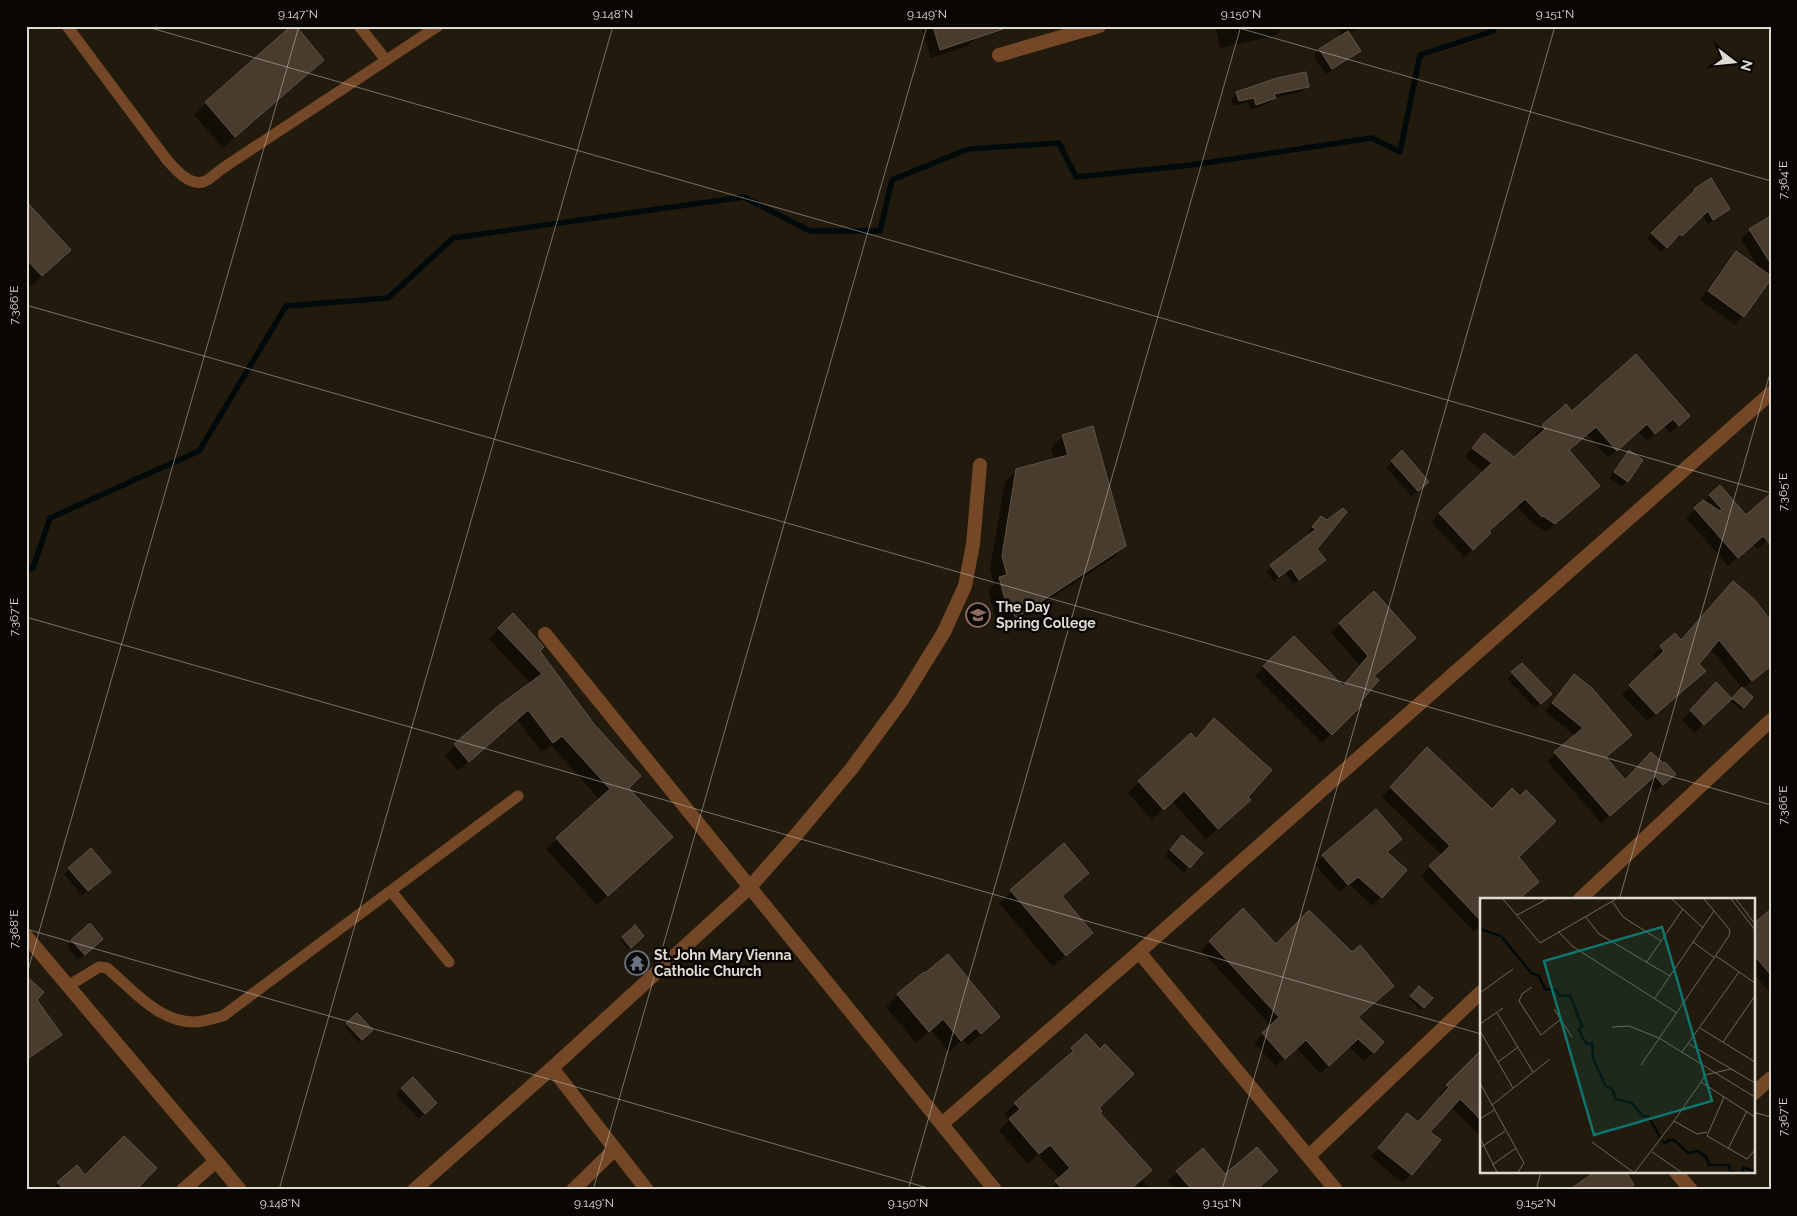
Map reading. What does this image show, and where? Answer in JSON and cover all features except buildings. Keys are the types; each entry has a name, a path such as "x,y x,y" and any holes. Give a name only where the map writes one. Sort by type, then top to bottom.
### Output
{"street":[{"path":"999,55 1099,26"},
{"path":"942,1124 1771,393"},
{"path":"414,1190 552,1068 750,887 796,836 852,768 902,700 944,632 965,586 973,544 980,465"},
{"path":"545,634 995,1190"},
{"path":"1580,898 1771,720"},
{"path":"26,936 240,1190"},
{"path":"1139,952 1336,1190"},
{"path":"1308,1156 1480,993"},
{"path":"552,1068 647,1190"},
{"path":"1754,1093 1771,1078"},
{"path":"573,1190 614,1150"},
{"path":"182,1190 216,1160"},
{"path":"1678,1174 1690,1190"}],"lane":[{"path":"68,26 167,160 180,174 193,181 205,182 223,168 438,26"},
{"path":"359,26 386,60"},
{"path":"68,986 99,967 107,968 157,1012 175,1020 196,1022 223,1016 518,796"},
{"path":"391,891 449,962"}],"waterway":[{"path":"26,571 33,568 50,518 199,451 286,306 388,298 453,238 744,197 810,231 880,231 892,180 968,149 1059,143 1076,177 1192,165 1372,138 1400,152 1420,55 1493,31 1495,26"}],"place":[{"name":"The Day Spring College","path":"978,615"},
{"name":"St. John Mary Vienna Catholic Church","path":"637,963"}]}
